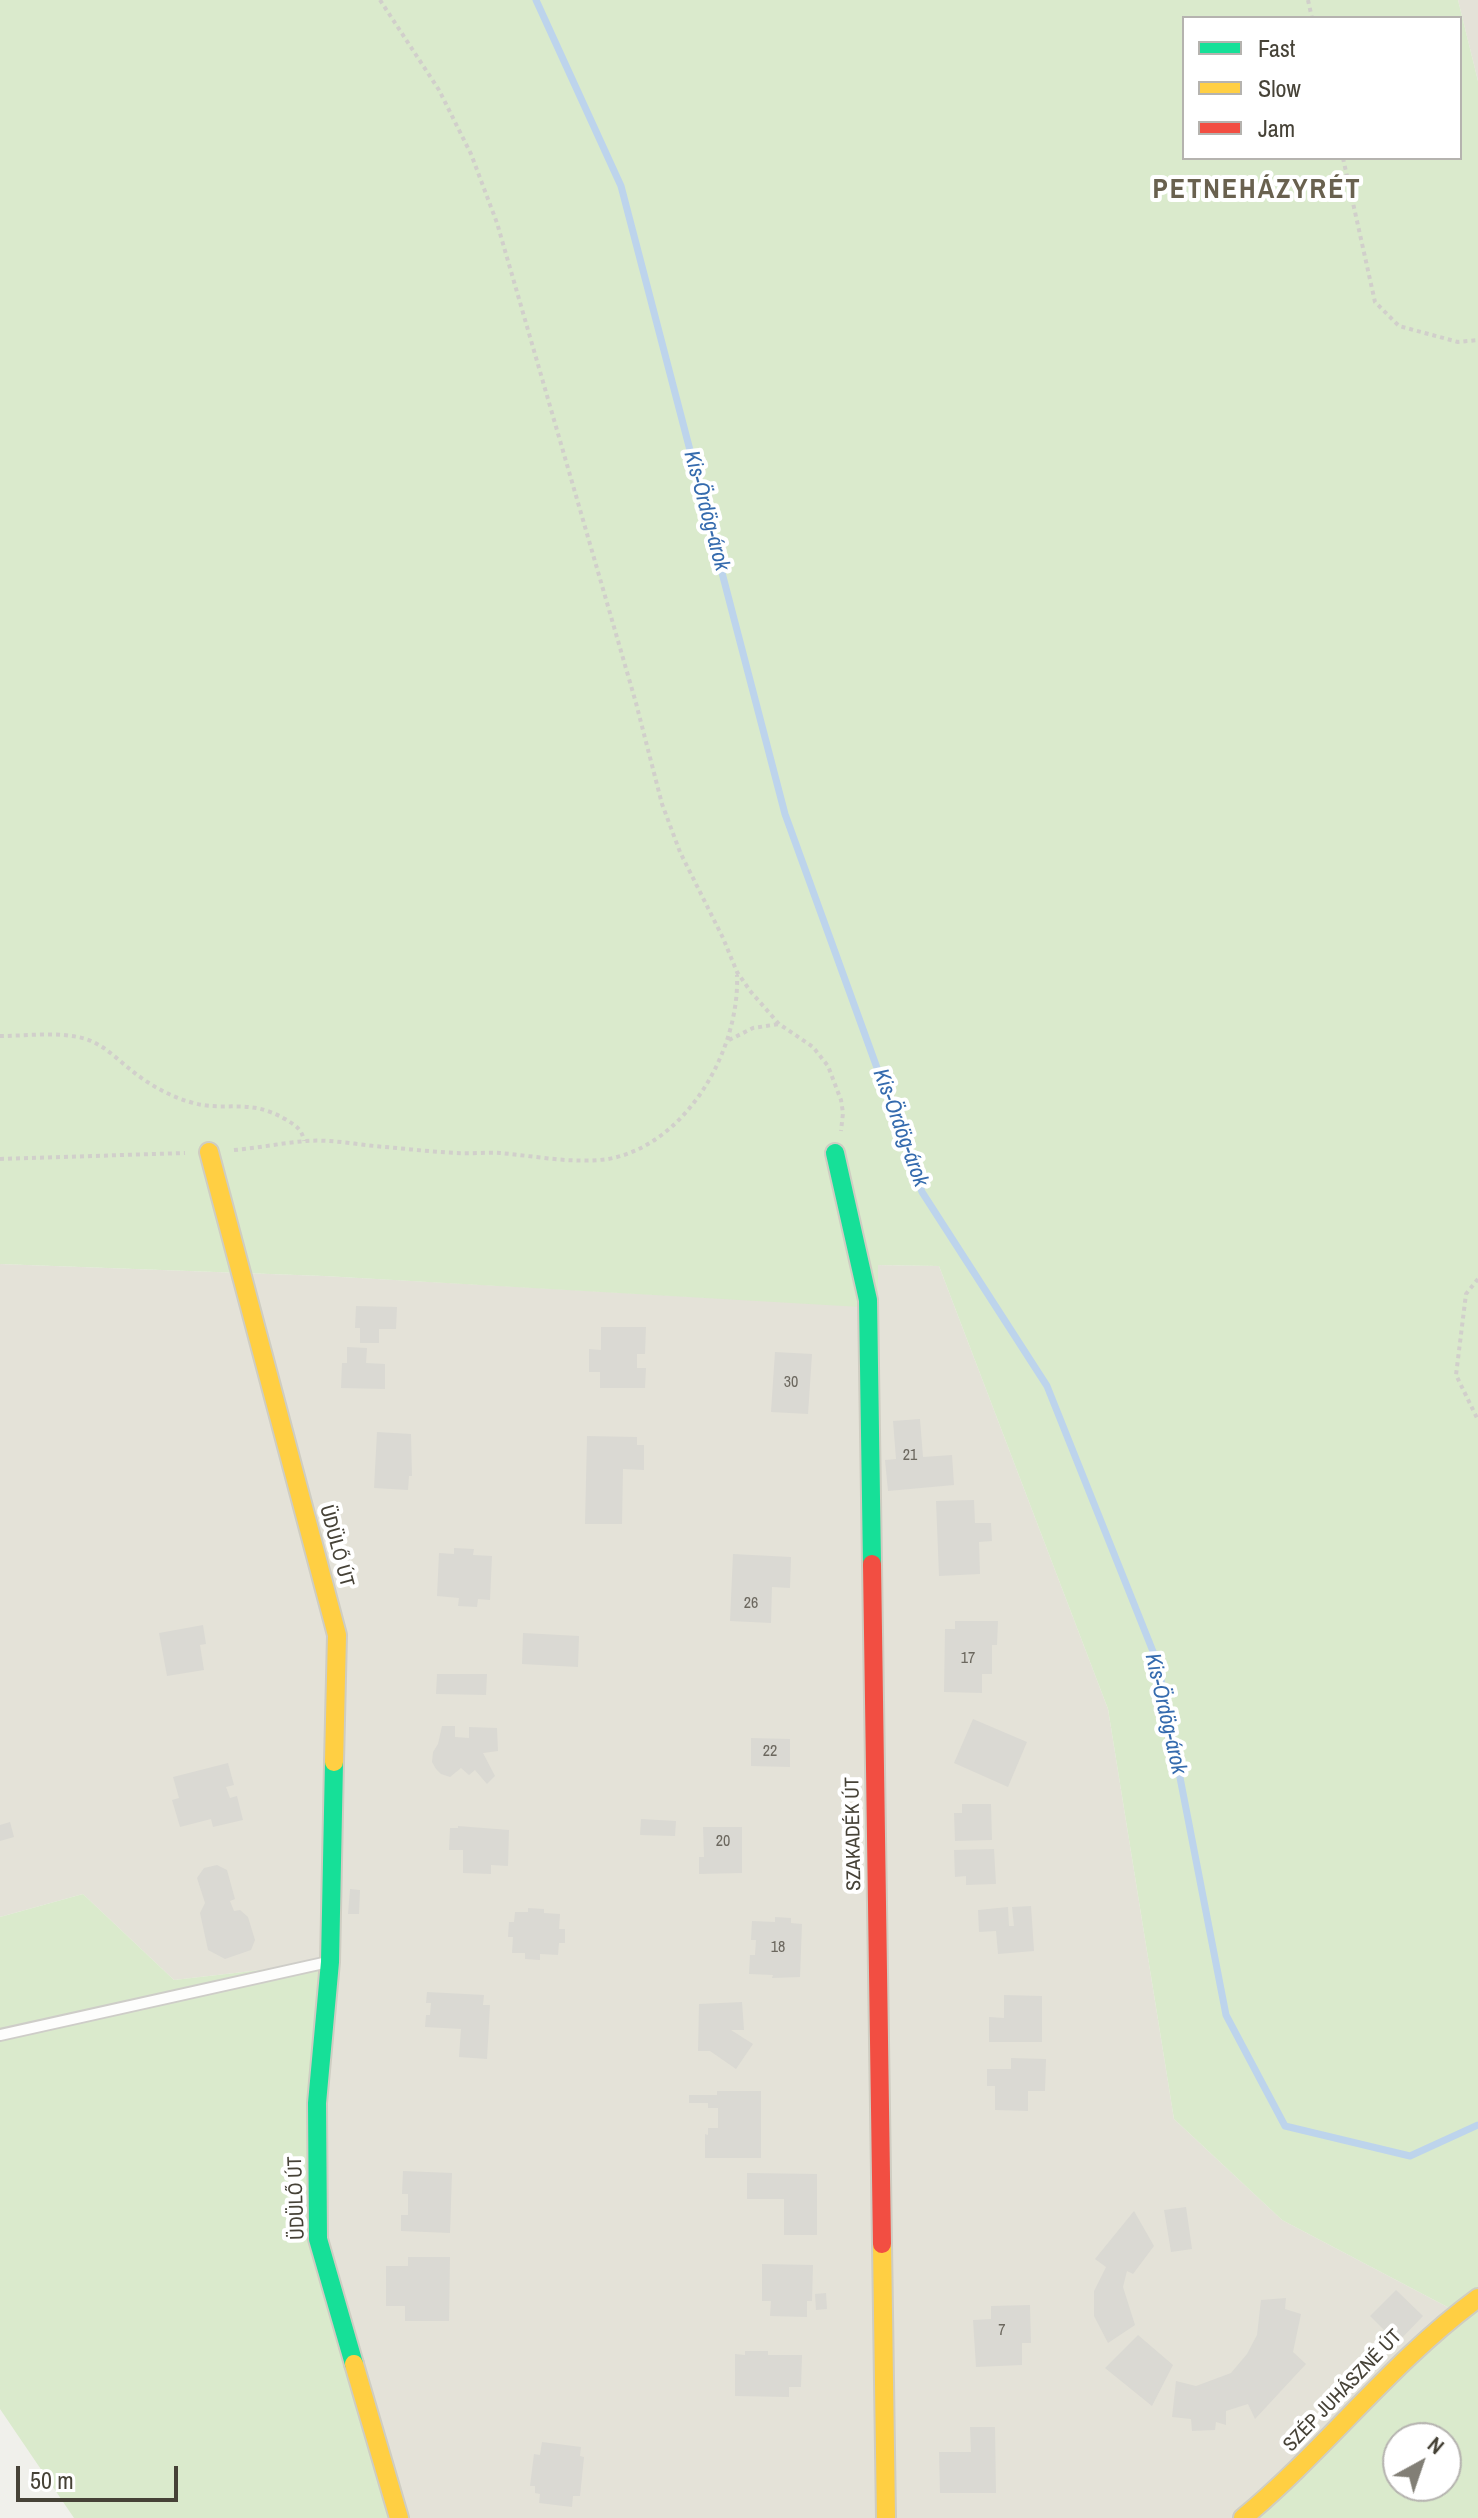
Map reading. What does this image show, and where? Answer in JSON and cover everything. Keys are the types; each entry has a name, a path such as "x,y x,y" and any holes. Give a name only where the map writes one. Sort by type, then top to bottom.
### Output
{"street":[{"name":"ÜDÜLŐ ÚT","path":"209,1152 337,1635 330,1962 317,2103 318,2239 399,2518"},
{"name":"SZAKADÉK ÚT","path":"835,1153 868,1300 886,2518"},
{"name":"SZÉP JUHÁSZNÉ ÚT","path":"1243,2518 1302,2465 1437,2329 1478,2298"}],"lane":[{"path":"0,2035 330,1962"}],"path":[{"path":"380,0 439,90 471,154 497,223 632,688 662,804 680,852 719,928 737,972 779,1024 813,1047 833,1078 843,1113 835,1153"},
{"path":"1343,160 1375,302 1399,326 1458,342 1478,340"},
{"path":"0,1159 209,1152 304,1141 454,1153 609,1158 653,1142 669,1130 709,1080 729,1040 738,994 737,972"},
{"path":"729,1040 753,1028 779,1024"},
{"path":"0,1036 56,1035 85,1039 102,1046 143,1080 163,1091 192,1103 252,1106 266,1110 299,1128 304,1141"},
{"path":"1478,1279 1466,1294 1456,1375 1478,1420"}],"shaded area":[{"path":"1458,0 1478,0 1478,81 1462,16"},
{"path":"0,1264 324,1276 878,1307 877,1265 939,1266 1108,1709 1174,2119 1282,2220 1457,2312 1243,2518 399,2518 318,2239 330,1962 174,1980 83,1894 0,1917"}],"green space":[{"path":"0,0 1458,0 1462,16 1182,16 1182,160 1462,160 1462,16 1478,81 1478,2518 1243,2518 1457,2312 1282,2220 1174,2119 1108,1709 939,1266 878,1265 878,1308 324,1276 0,1264"},
{"path":"83,1894 174,1980 330,1962 318,2239 399,2518 74,2518 0,2409 0,1917"}],"building":[{"path":"356,1306 397,1307 396,1329 379,1329 379,1343 360,1343 360,1328 355,1328"},
{"path":"601,1327 646,1327 645,1354 637,1354 637,1368 646,1368 645,1388 600,1388 600,1372 589,1372 589,1349 601,1350"},
{"path":"347,1347 367,1348 366,1363 385,1364 385,1389 341,1388 342,1363 347,1363"},
{"path":"775,1352 812,1354 808,1414 771,1412"},
{"path":"920,1419 923,1457 952,1455 954,1485 888,1491 885,1460 896,1459 893,1421"},
{"path":"377,1432 411,1434 412,1476 409,1476 408,1490 374,1488"},
{"path":"587,1436 637,1437 637,1445 644,1445 644,1470 623,1469 622,1524 585,1524"},
{"path":"974,1500 975,1523 991,1523 992,1541 979,1542 980,1574 939,1576 936,1501"},
{"path":"454,1548 474,1549 473,1555 492,1556 490,1600 478,1599 477,1607 458,1606 459,1598 437,1596 439,1553 454,1554"},
{"path":"733,1554 791,1557 790,1588 772,1587 771,1623 730,1621"},
{"path":"955,1621 998,1621 997,1645 992,1645 992,1674 982,1674 982,1693 944,1692 945,1629 955,1629"},
{"path":"203,1625 206,1644 200,1645 204,1670 167,1676 159,1633"},
{"path":"523,1633 579,1636 578,1667 522,1664"},
{"path":"437,1674 487,1674 486,1695 436,1694"},
{"path":"973,1719 1027,1742 1008,1787 954,1763"},
{"path":"442,1726 455,1726 455,1737 469,1738 469,1727 497,1728 498,1751 483,1753 495,1776 487,1784 475,1770 469,1775 461,1768 450,1777 436,1769 432,1762 433,1752"},
{"path":"751,1738 790,1739 790,1767 751,1766"},
{"path":"228,1763 234,1785 226,1787 230,1798 237,1796 243,1820 213,1827 211,1819 180,1827 172,1800 179,1798 173,1777"},
{"path":"962,1804 991,1804 992,1840 955,1841 954,1813 962,1813"},
{"path":"641,1819 676,1821 675,1836 640,1835"},
{"path":"10,1822 14,1837 0,1841 0,1825"},
{"path":"703,1827 742,1827 742,1873 699,1874 699,1857 704,1857"},
{"path":"450,1828 509,1830 508,1866 491,1865 491,1874 463,1873 463,1850 449,1850"},
{"path":"994,1849 996,1884 966,1885 966,1876 955,1877 954,1850"},
{"path":"217,1865 227,1870 235,1899 230,1901 234,1911 240,1910 248,1917 255,1940 251,1950 225,1959 208,1950 200,1913 205,1903 197,1878 204,1868"},
{"path":"350,1889 360,1890 359,1914 348,1914"},
{"path":"1031,1906 1034,1951 998,1954 996,1931 979,1932 978,1910 1008,1907 1009,1926 1014,1926 1012,1907"},
{"path":"528,1908 560,1914 559,1929 565,1929 565,1943 559,1943 558,1955 540,1954 540,1960 525,1959 525,1953 512,1953 513,1937 508,1937 509,1922 514,1922 515,1912 528,1912"},
{"path":"775,1917 791,1918 791,1923 802,1924 800,1977 772,1978 773,1975 749,1974 750,1955 755,1955 756,1940 751,1940 752,1921 775,1922"},
{"path":"427,1992 484,1995 483,2005 490,2005 487,2059 459,2057 461,2029 425,2027 431,2003 426,2003"},
{"path":"1004,1995 1042,1996 1042,2042 989,2042 989,2017 1004,2018"},
{"path":"742,2002 744,2030 731,2030 753,2044 736,2069 710,2051 698,2051 699,2004"},
{"path":"1011,2058 1046,2059 1045,2091 1028,2091 1028,2111 995,2110 995,2086 987,2086 987,2069 1011,2069"},
{"path":"717,2091 761,2091 761,2158 705,2158 705,2134 708,2135 708,2128 718,2128 718,2108 708,2108 708,2103 689,2103 689,2095 717,2095"},
{"path":"403,2171 452,2173 450,2233 401,2231 401,2215 408,2215 408,2194 402,2194"},
{"path":"747,2173 817,2174 817,2235 784,2235 784,2199 747,2199"},
{"path":"1186,2207 1192,2249 1171,2252 1164,2210"},
{"path":"1134,2211 1154,2246 1133,2274 1127,2271 1123,2287 1135,2325 1108,2343 1094,2316 1094,2291 1106,2267 1095,2259"},
{"path":"408,2257 450,2257 449,2321 405,2321 405,2306 386,2306 386,2266 408,2266"},
{"path":"762,2264 813,2265 812,2301 807,2301 807,2317 770,2316 771,2301 762,2301"},
{"path":"1396,2290 1423,2316 1397,2343 1370,2316"},
{"path":"826,2293 827,2309 816,2310 815,2294"},
{"path":"1286,2298 1285,2309 1301,2314 1293,2352 1306,2364 1255,2419 1248,2404 1226,2411 1226,2425 1216,2422 1215,2430 1192,2431 1191,2419 1172,2417 1176,2381 1196,2386 1231,2373 1247,2354 1257,2335 1261,2300"},
{"path":"1030,2305 1031,2343 1022,2343 1022,2365 976,2367 973,2320 991,2319 991,2306"},
{"path":"1138,2335 1173,2365 1152,2406 1105,2368"},
{"path":"745,2351 802,2355 801,2387 789,2387 789,2397 735,2396 735,2354 745,2355"},
{"path":"970,2427 995,2427 996,2493 940,2493 939,2452 971,2452"},
{"path":"542,2442 581,2447 580,2456 584,2457 580,2496 573,2496 572,2507 539,2503 540,2494 535,2493 535,2486 530,2486 534,2454 540,2455"}],"waterway":[{"name":"Kis-Ördög-árok","path":"536,0 621,186 785,814 922,1192 1047,1386 1158,1664 1226,2015 1285,2126 1410,2156 1478,2125"}],"traffic: fast":[{"path":"835,1153 868,1300 872,1564"},
{"path":"334,1762 330,1962 317,2103 318,2239 354,2364"}],"traffic: slow":[{"path":"209,1152 337,1635 334,1762"},
{"path":"882,2244 886,2518"},
{"path":"1243,2518 1416,2350 1478,2298"},
{"path":"354,2364 399,2518"}],"traffic: jam":[{"path":"872,1564 882,2244"}],"district":[{"name":"PETNEHÁZYRÉT","path":"1257,190"}]}
